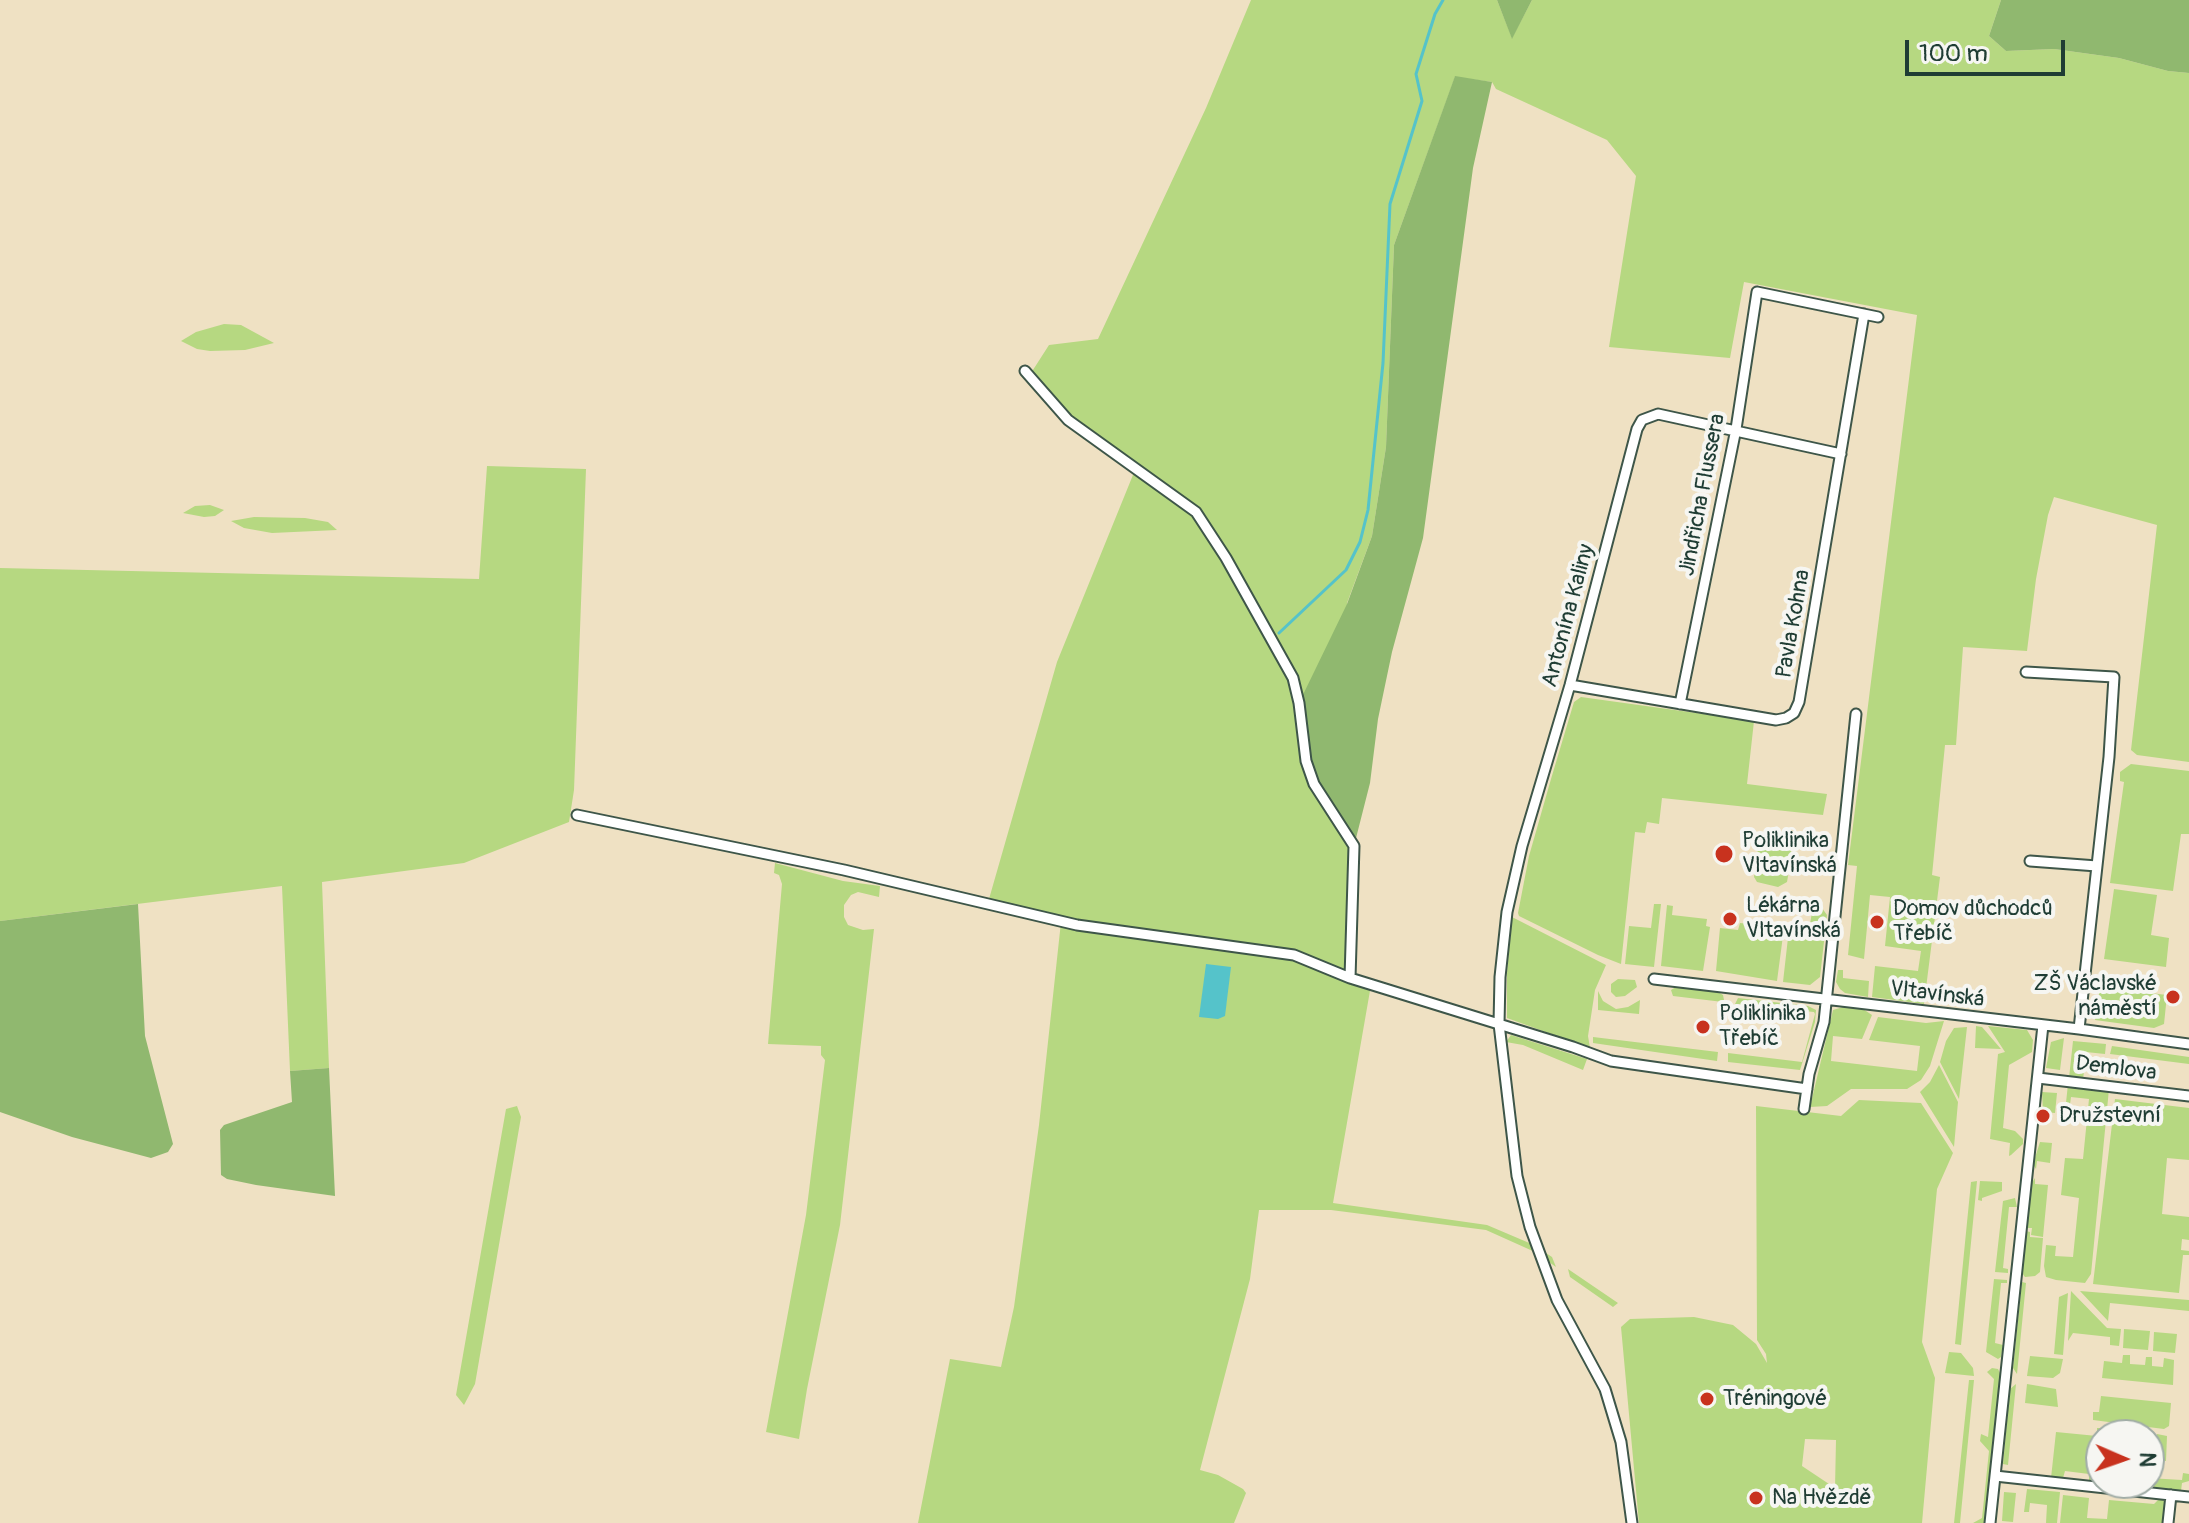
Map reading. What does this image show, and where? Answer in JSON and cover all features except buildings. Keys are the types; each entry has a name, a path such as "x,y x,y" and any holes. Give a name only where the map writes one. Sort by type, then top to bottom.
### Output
{"street":[{"path":"1746,288 1878,317"},
{"name":"Jindřicha Flussera","path":"1680,704 1736,429 1757,292"},
{"name":"Pavla Kohna","path":"1570,685 1776,720 1794,713 1799,702 1864,314"},
{"path":"1025,371 1068,420 1196,512 1226,558 1293,678 1306,761 1314,784 1354,846 1350,978"},
{"name":"Antonína Kaliny","path":"1499,1024 1507,912 1522,846 1570,685 1637,429 1642,420 1658,414 1841,454"},
{"path":"2026,672 2114,677 2079,1029"},
{"path":"1804,1109 1824,1022 1856,714"},
{"path":"577,815 844,870 1077,925 1294,955 1350,978 1630,1065 1807,1089"},
{"path":"2030,861 2097,866"},
{"name":"Vltavínská","path":"1654,979 2043,1025"},
{"path":"1499,1024 1514,1160 1523,1201 1557,1300 1605,1389 1621,1442 1632,1523"},
{"path":"1990,1523 2043,1025 2189,1044"},
{"name":"Demlova","path":"2038,1078 2189,1096"},
{"path":"1995,1476 2189,1497"},
{"path":"2168,1523 2171,1495"}],"green space":[{"path":"1251,0 1497,0 1512,38 1532,0 2001,0 1989,36 2006,51 2054,49 2119,58 2168,71 2189,73 2189,762 2137,755 2131,750 2157,525 2054,497 2036,579 2027,651 1963,647 1956,745 1945,745 1932,875 1940,877 1924,1004 1872,997 1875,966 1918,971 1921,951 1885,946 1890,897 1870,895 1864,959 1848,955 1857,866 1848,865 1917,315 1744,282 1730,358 1609,347 1636,176 1607,140 1496,89 1492,82 1455,77 1394,245 1386,447 1372,536 1347,603 1354,846 1350,978 1371,985 1333,1203 1487,1225 1534,1245 1552,1257 1556,1267 1535,1252 1486,1230 1331,1210 1259,1210 1250,1279 1200,1470 1218,1475 1246,1493 1234,1523 918,1523 950,1359 1001,1367 1014,1307 1039,1125 1061,922 989,899 1057,662 1135,470 1068,420 1031,373 1049,345 1098,339 1206,108"},
{"path":"1497,0 1532,0 1512,39"},
{"path":"2001,0 2189,0 2189,73 2168,71 2119,58 2054,49 2006,51 1989,36"},
{"path":"1455,76 1492,82 1473,168 1423,538 1392,652 1378,719 1370,783 1354,846 1314,784 1299,703 1347,604 1372,536 1386,447 1394,245"},
{"path":"224,324 241,325 274,343 245,350 210,351 181,341 196,332"},
{"path":"487,466 586,469 574,790 569,822 464,863 322,882 329,1068 290,1071 282,886 0,921 0,568 479,579"},
{"path":"210,505 224,510 215,516 204,517 183,513 195,506"},
{"path":"254,517 305,518 328,522 337,530 272,533 244,528 231,521"},
{"path":"1581,697 1754,721 1747,784 1827,794 1823,815 1662,798 1659,824 1647,822 1645,833 1635,832 1621,964 1518,913 1529,856 1551,779 1574,702"},
{"path":"2131,764 2189,771 2189,834 2181,834 2173,891 2110,883 2124,782 2120,781 2120,772"},
{"path":"1769,841 1787,844 1792,853 1787,882 1778,887 1757,882 1754,877 1760,844"},
{"path":"775,863 843,881 880,886 879,897 858,892 851,895 844,905 848,925 863,930 874,929 840,1225 799,1439 766,1432 806,1215 825,1060 821,1055 821,1046 768,1044 782,884 779,875 774,873"},
{"path":"2114,889 2157,895 2151,935 2169,938 2166,967 2104,959"},
{"path":"138,904 145,1036 173,1144 168,1152 151,1158 72,1137 0,1112 0,921"},
{"path":"1654,904 1661,904 1654,967 1625,964 1629,926 1651,928"},
{"path":"1667,905 1673,906 1672,915 1707,919 1706,926 1710,927 1703,971 1661,966"},
{"path":"1813,905 1822,908 1827,915 1820,977 1810,985 1783,982 1789,929 1809,931"},
{"path":"1512,917 1606,965 1595,990 1588,1036 1590,1048 1507,1018"},
{"path":"1740,923 1784,928 1777,981 1716,971 1720,928 1738,930"},
{"path":"1838,970 1843,970 1843,978 1869,981 1868,997 1845,993 1840,989 1836,982"},
{"path":"1618,979 1635,980 1637,987 1625,996 1616,997 1611,992 1611,984"},
{"path":"1676,987 1718,992 1724,1000 1673,996 1671,990"},
{"path":"2100,987 2167,995 2164,1024 2154,1028 2095,1020"},
{"path":"1598,991 1603,1001 1616,1009 1640,1000 1639,1014 1598,1010"},
{"path":"1738,998 1808,1006 1816,1010 1815,1022 1800,1070 1728,1062 1728,1053 1802,1062 1815,1014 1735,1004"},
{"path":"1843,1007 1863,1009 1872,1015 1862,1039 1833,1036 1831,1061 1917,1071 1920,1046 1869,1040 1878,1017 1926,1023 1944,1021 1930,1066 1921,1080 1907,1089 1851,1089 1827,1106 1810,1107 1833,1010"},
{"path":"1976,1026 1982,1027 2001,1049 1975,1048"},
{"path":"1988,1026 2027,1030 2033,1040 2032,1052 2009,1065 2003,1128 2015,1131 2023,1139 2023,1144 2009,1156 2010,1143 1990,1139 1998,1054 2005,1052"},
{"path":"1967,1027 1959,1099 1940,1062 1946,1041 1954,1028"},
{"path":"1511,1035 1587,1059 1583,1070 1523,1045 1506,1042"},
{"path":"1593,1037 1718,1052 1717,1061 1593,1043"},
{"path":"2064,1038 2060,1070 2046,1068 2051,1042"},
{"path":"2073,1041 2106,1044 2105,1054 2086,1052 2083,1080 2069,1078"},
{"path":"2112,1046 2189,1057 2189,1064 2110,1054"},
{"path":"1939,1065 1958,1102 1954,1147 1920,1092 1930,1082"},
{"path":"329,1068 335,1196 256,1185 221,1175 220,1130 224,1125 292,1102 290,1071"},
{"path":"2068,1084 2109,1089 2091,1274 2085,1283 2046,1277 2044,1266 2046,1245 2056,1246 2055,1256 2073,1257 2079,1198 2061,1195 2065,1158 2083,1159 2089,1099 2071,1097 2069,1112 2065,1112"},
{"path":"2042,1092 2057,1093 2055,1113 2043,1112"},
{"path":"2115,1099 2189,1108 2189,1160 2167,1158 2162,1214 2189,1217 2189,1240 2182,1239 2181,1250 2189,1251 2189,1255 2183,1255 2179,1293 2093,1284"},
{"path":"1859,1100 1921,1103 1953,1153 1937,1189 1922,1342 1935,1378 1922,1523 1639,1523 1621,1327 1630,1319 1694,1317 1733,1325 1756,1344 1767,1363 1766,1354 1757,1340 1756,1106 1841,1116","holes":["1805,1439 1836,1440 1835,1488 1802,1466"]},
{"path":"517,1106 521,1117 475,1384 464,1405 456,1395 506,1109"},
{"path":"2040,1142 2052,1143 2050,1163 2037,1161 2036,1169 2033,1164"},
{"path":"2035,1178 2035,1184 2048,1185 2043,1237 2031,1235 2032,1228 2026,1228 2031,1184"},
{"path":"1977,1181 1961,1345 1955,1344 1971,1182"},
{"path":"1980,1181 2002,1182 2002,1191 1978,1200"},
{"path":"2015,1198 2017,1207 2009,1207 2003,1268 2008,1269 2008,1273 1995,1272 2003,1201"},
{"path":"2026,1231 2030,1232 2030,1237 2043,1238 2040,1272 2025,1277 2022,1273"},
{"path":"1568,1269 1618,1303 1613,1307 1570,1277"},
{"path":"1994,1279 2007,1280 2007,1283 2001,1283 1995,1343 2003,1345 1998,1359 1986,1352"},
{"path":"2022,1282 2026,1283 2017,1374 2013,1368"},
{"path":"2071,1291 2107,1328 2121,1329 2119,1346 2110,1345 2110,1337 2073,1333 2068,1341"},
{"path":"2080,1291 2189,1300 2189,1311 2110,1303 2108,1321"},
{"path":"2068,1293 2063,1355 2054,1354 2059,1297"},
{"path":"2124,1329 2150,1331 2148,1350 2123,1348"},
{"path":"2154,1332 2177,1334 2175,1353 2153,1351"},
{"path":"1949,1352 1961,1353 1973,1368 1974,1376 1945,1373"},
{"path":"2123,1355 2130,1355 2130,1364 2145,1365 2146,1357 2152,1357 2152,1366 2163,1367 2164,1358 2174,1360 2173,1385 2102,1378 2104,1361 2122,1363"},
{"path":"2030,1356 2063,1359 2060,1373 2053,1378 2027,1376"},
{"path":"1992,1368 1998,1369 2001,1375 1985,1523 1973,1523 1982,1518 1989,1451 1980,1441 1981,1434 1988,1437 1994,1379 1987,1372"},
{"path":"1969,1380 1974,1380 1960,1523 1954,1523"},
{"path":"2016,1384 2008,1465 2003,1464 2010,1389"},
{"path":"2027,1384 2056,1389 2058,1407 2025,1403"},
{"path":"2101,1396 2171,1403 2169,1426 2165,1428 2165,1419 2093,1419 2093,1412 2099,1412"},
{"path":"2056,1432 2085,1435 2085,1474 2065,1471 2063,1478 2051,1478"},
{"path":"2183,1473 2189,1474 2189,1481 2182,1483 2181,1491 2165,1489 2165,1479 2182,1480"},
{"path":"2027,1489 2060,1492 2057,1523 2046,1523 2047,1505 2030,1503 2029,1512 2024,1512"},
{"path":"2004,1492 2016,1493 2013,1522 2002,1521"},
{"path":"2063,1495 2089,1499 2087,1518 2107,1519 2109,1500 2154,1504 2161,1499 2166,1503 2165,1523 2060,1523"}],"water":[{"path":"1206,964 1231,967 1225,1016 1218,1019 1199,1017"}],"waterway":[{"path":"1279,633 1346,570 1360,542 1368,510 1383,363 1390,204 1422,101 1416,74 1435,14 1443,0"}],"place":[{"name":"Poliklinika Vltavínská","path":"1724,854"},
{"name":"Lékárna Vltavínská","path":"1730,919"},
{"name":"Domov důchodců Třebíč","path":"1877,922"},
{"name":"ZŠ Václavské náměstí","path":"2173,997"},
{"name":"Poliklinika Třebíč","path":"1703,1027"},
{"name":"Družstevní","path":"2043,1116"},
{"name":"Tréningové","path":"1707,1399"},
{"name":"Na Hvězdě","path":"1756,1498"}]}
